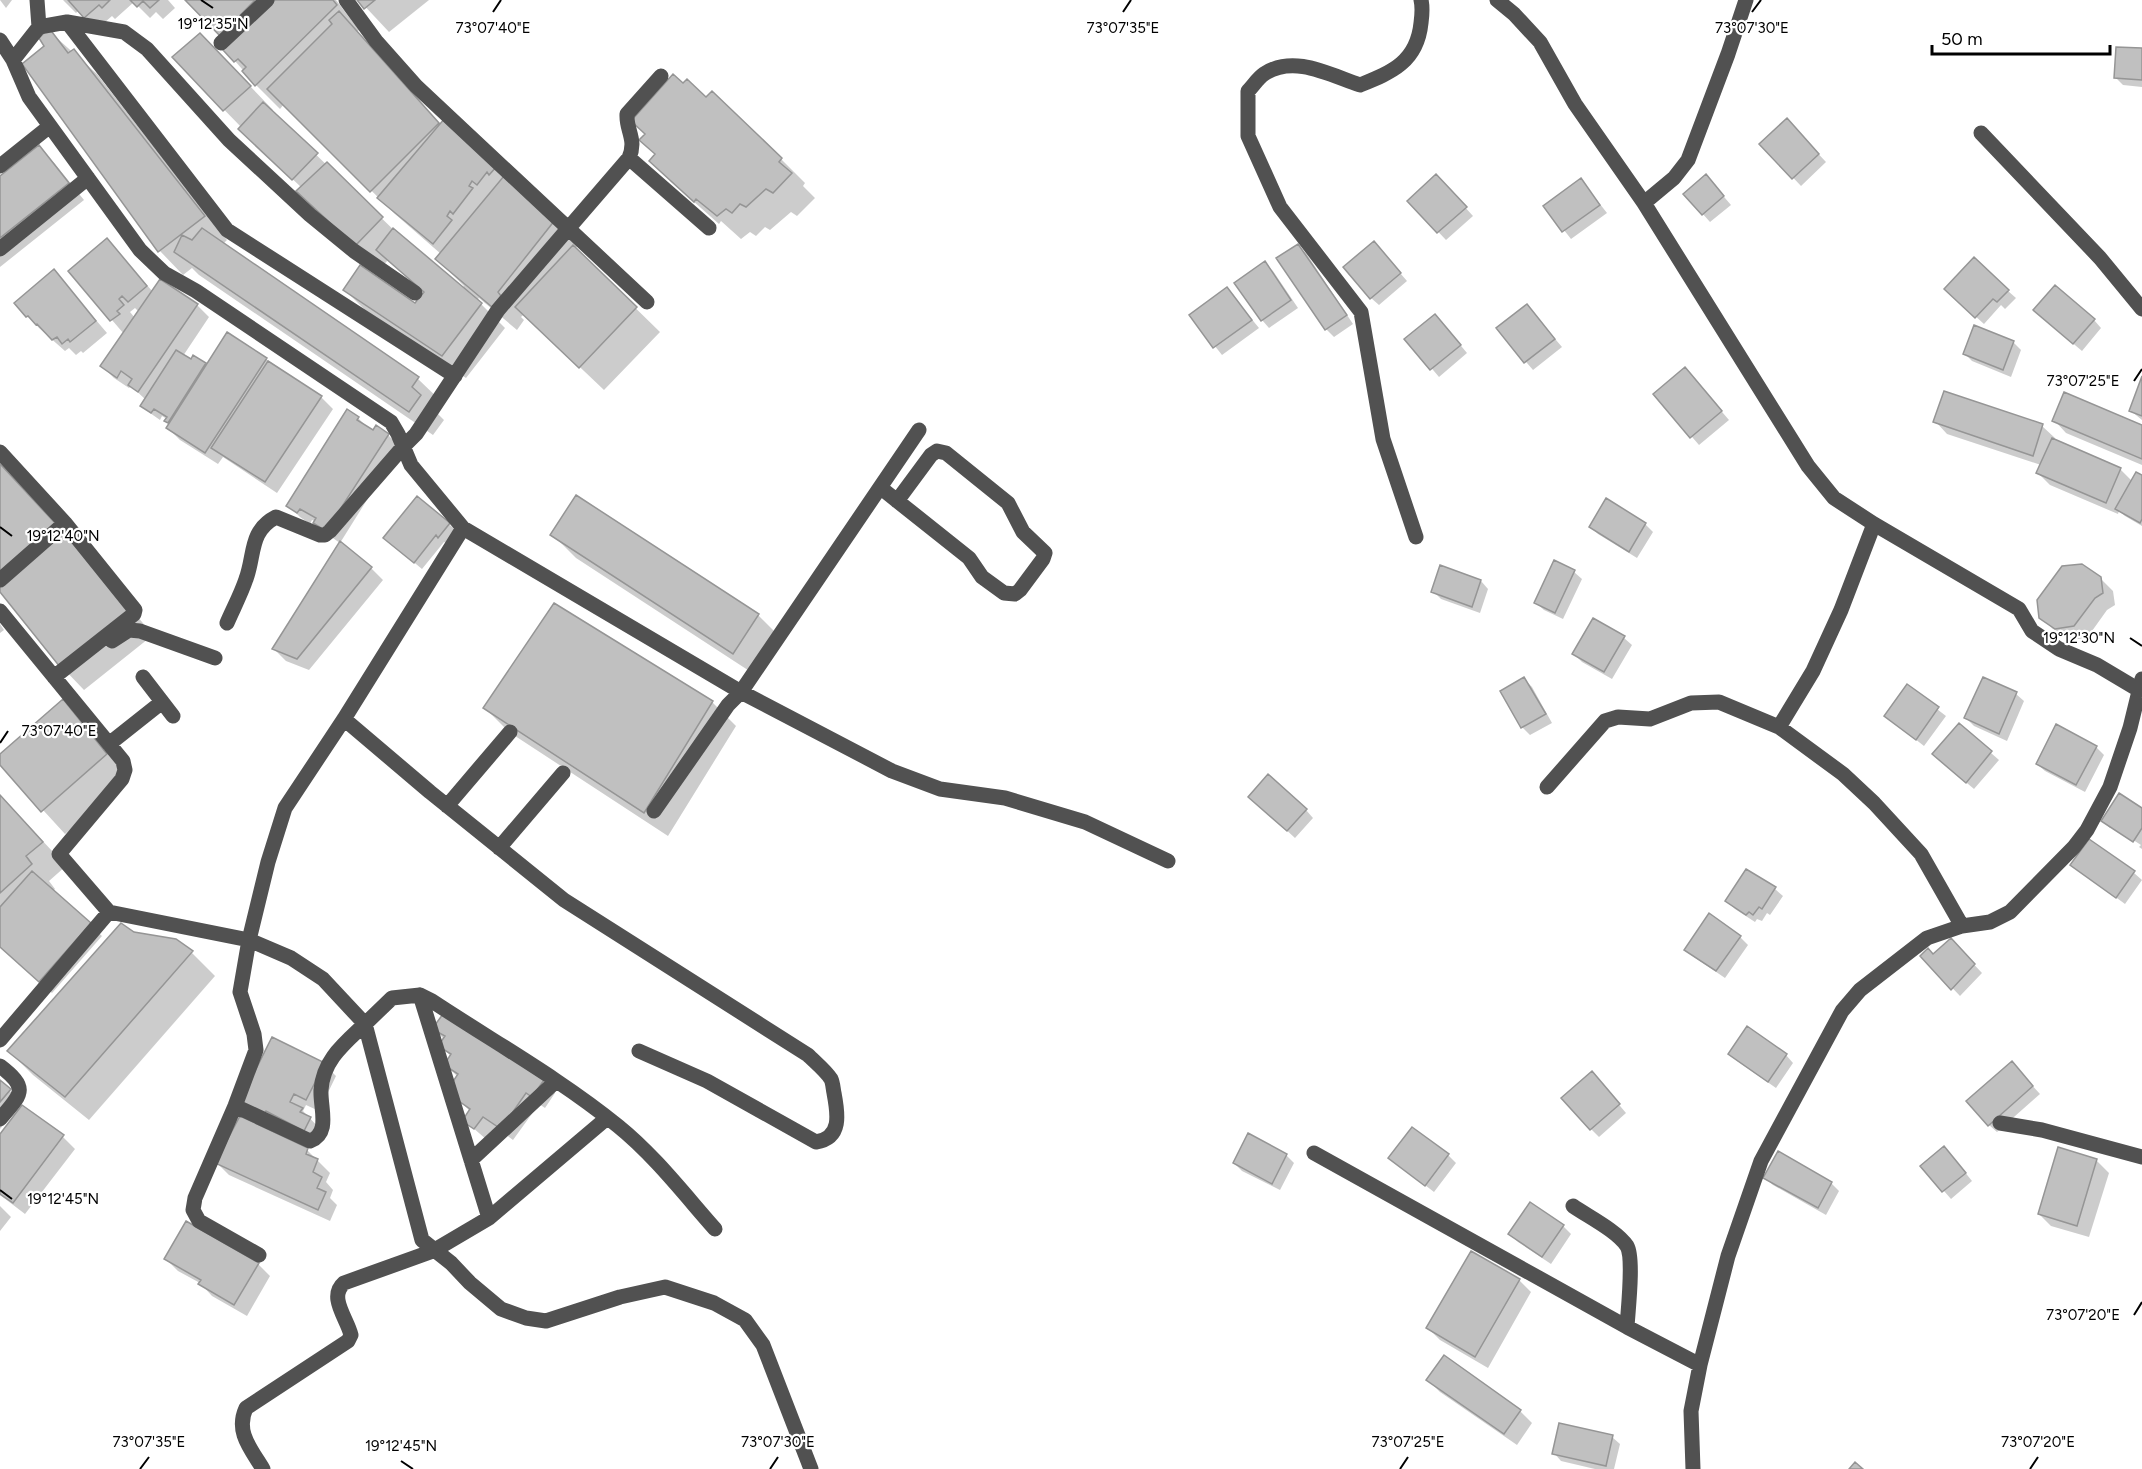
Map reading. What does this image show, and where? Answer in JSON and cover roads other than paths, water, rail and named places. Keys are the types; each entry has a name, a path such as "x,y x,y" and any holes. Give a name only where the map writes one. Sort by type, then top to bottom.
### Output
{"street":[{"path":"38,0 39,27"},
{"path":"220,43 267,0"},
{"path":"346,0 376,41 416,86 647,302"},
{"path":"1416,537 1383,439 1360,312 1280,207 1248,136 1248,91 1264,74 1284,66 1301,65 1360,85 1390,72 1408,60 1420,34 1423,6 1421,0"},
{"path":"1497,0 1514,14 1539,42 1575,104 1644,203 1808,466 1834,498 2019,609 2032,631 2059,649 2141,684 2130,728 2110,787 2087,830 2067,854 2010,912 1990,922 1962,926 1927,938 1860,990 1842,1011 1761,1161 1728,1256 1700,1365 1691,1411 1693,1469"},
{"path":"1644,203 1674,178 1688,160 1746,0"},
{"path":"67,21 227,230 455,376"},
{"path":"13,60 39,27 67,21 124,32 147,49 229,140 309,215 354,251 415,293"},
{"path":"0,40 13,60 29,97 140,250 164,273 196,291 391,422 411,465 463,528 741,692 892,771 940,789 1005,798 1085,822 1168,861"},
{"path":"227,623 247,577 254,544 266,522 276,517 325,535 416,434 498,310 629,158 633,143 627,114 661,76"},
{"path":"0,166 50,126"},
{"path":"1981,133 2077,233 2142,309"},
{"path":"629,158 709,228"},
{"path":"0,249 88,178"},
{"path":"654,811 728,705 741,692 919,429"},
{"path":"881,488 897,501 969,558 982,577 1004,593 1015,594 1020,590 1043,559 1045,553 1023,532 1008,503 946,453 937,451 931,455 897,501"},
{"path":"0,452 65,523 135,610 134,614 57,681"},
{"path":"0,579 65,523"},
{"path":"1779,727 1813,671 1841,610 1874,524"},
{"path":"259,1256 199,1221 193,1210 195,1198 235,1106 256,1050 254,1034 240,992 249,940 268,862 285,808 463,528"},
{"path":"0,611 123,761 125,770 122,780 59,854 109,912 249,940 291,958 322,979 365,1024 422,1240 501,1309 526,1318 546,1321 620,1297 665,1287 714,1303 745,1320 763,1345 810,1469"},
{"path":"57,681 129,630 140,631 215,658"},
{"path":"143,677 173,716"},
{"path":"109,744 162,702"},
{"path":"1547,787 1605,722 1618,717 1650,718 1691,703 1719,702 1779,727 1843,774 1874,803 1921,854 1962,926"},
{"path":"344,718 447,806 564,900 808,1055 831,1079 837,1106 837,1123 834,1133 826,1140 816,1142 707,1081 639,1051"},
{"path":"447,806 510,732"},
{"path":"499,848 563,773"},
{"path":"0,1040 109,912"},
{"path":"235,1106 310,1141 317,1139 323,1126 321,1090 326,1069 335,1053 392,998 420,995 555,1082 619,1127 665,1171 715,1229"},
{"path":"420,995 489,1218"},
{"path":"0,1066 15,1078 20,1089 16,1100 0,1119"},
{"path":"471,1160 555,1082"},
{"path":"263,1469 242,1430 241,1419 246,1408 348,1341 351,1335 336,1297 337,1289 344,1283 433,1251 489,1218 607,1118"},
{"path":"2000,1123 2042,1130 2142,1157"},
{"path":"1314,1153 1700,1365"},
{"path":"1573,1206 1620,1238 1628,1248 1630,1260 1627,1326"}]}
